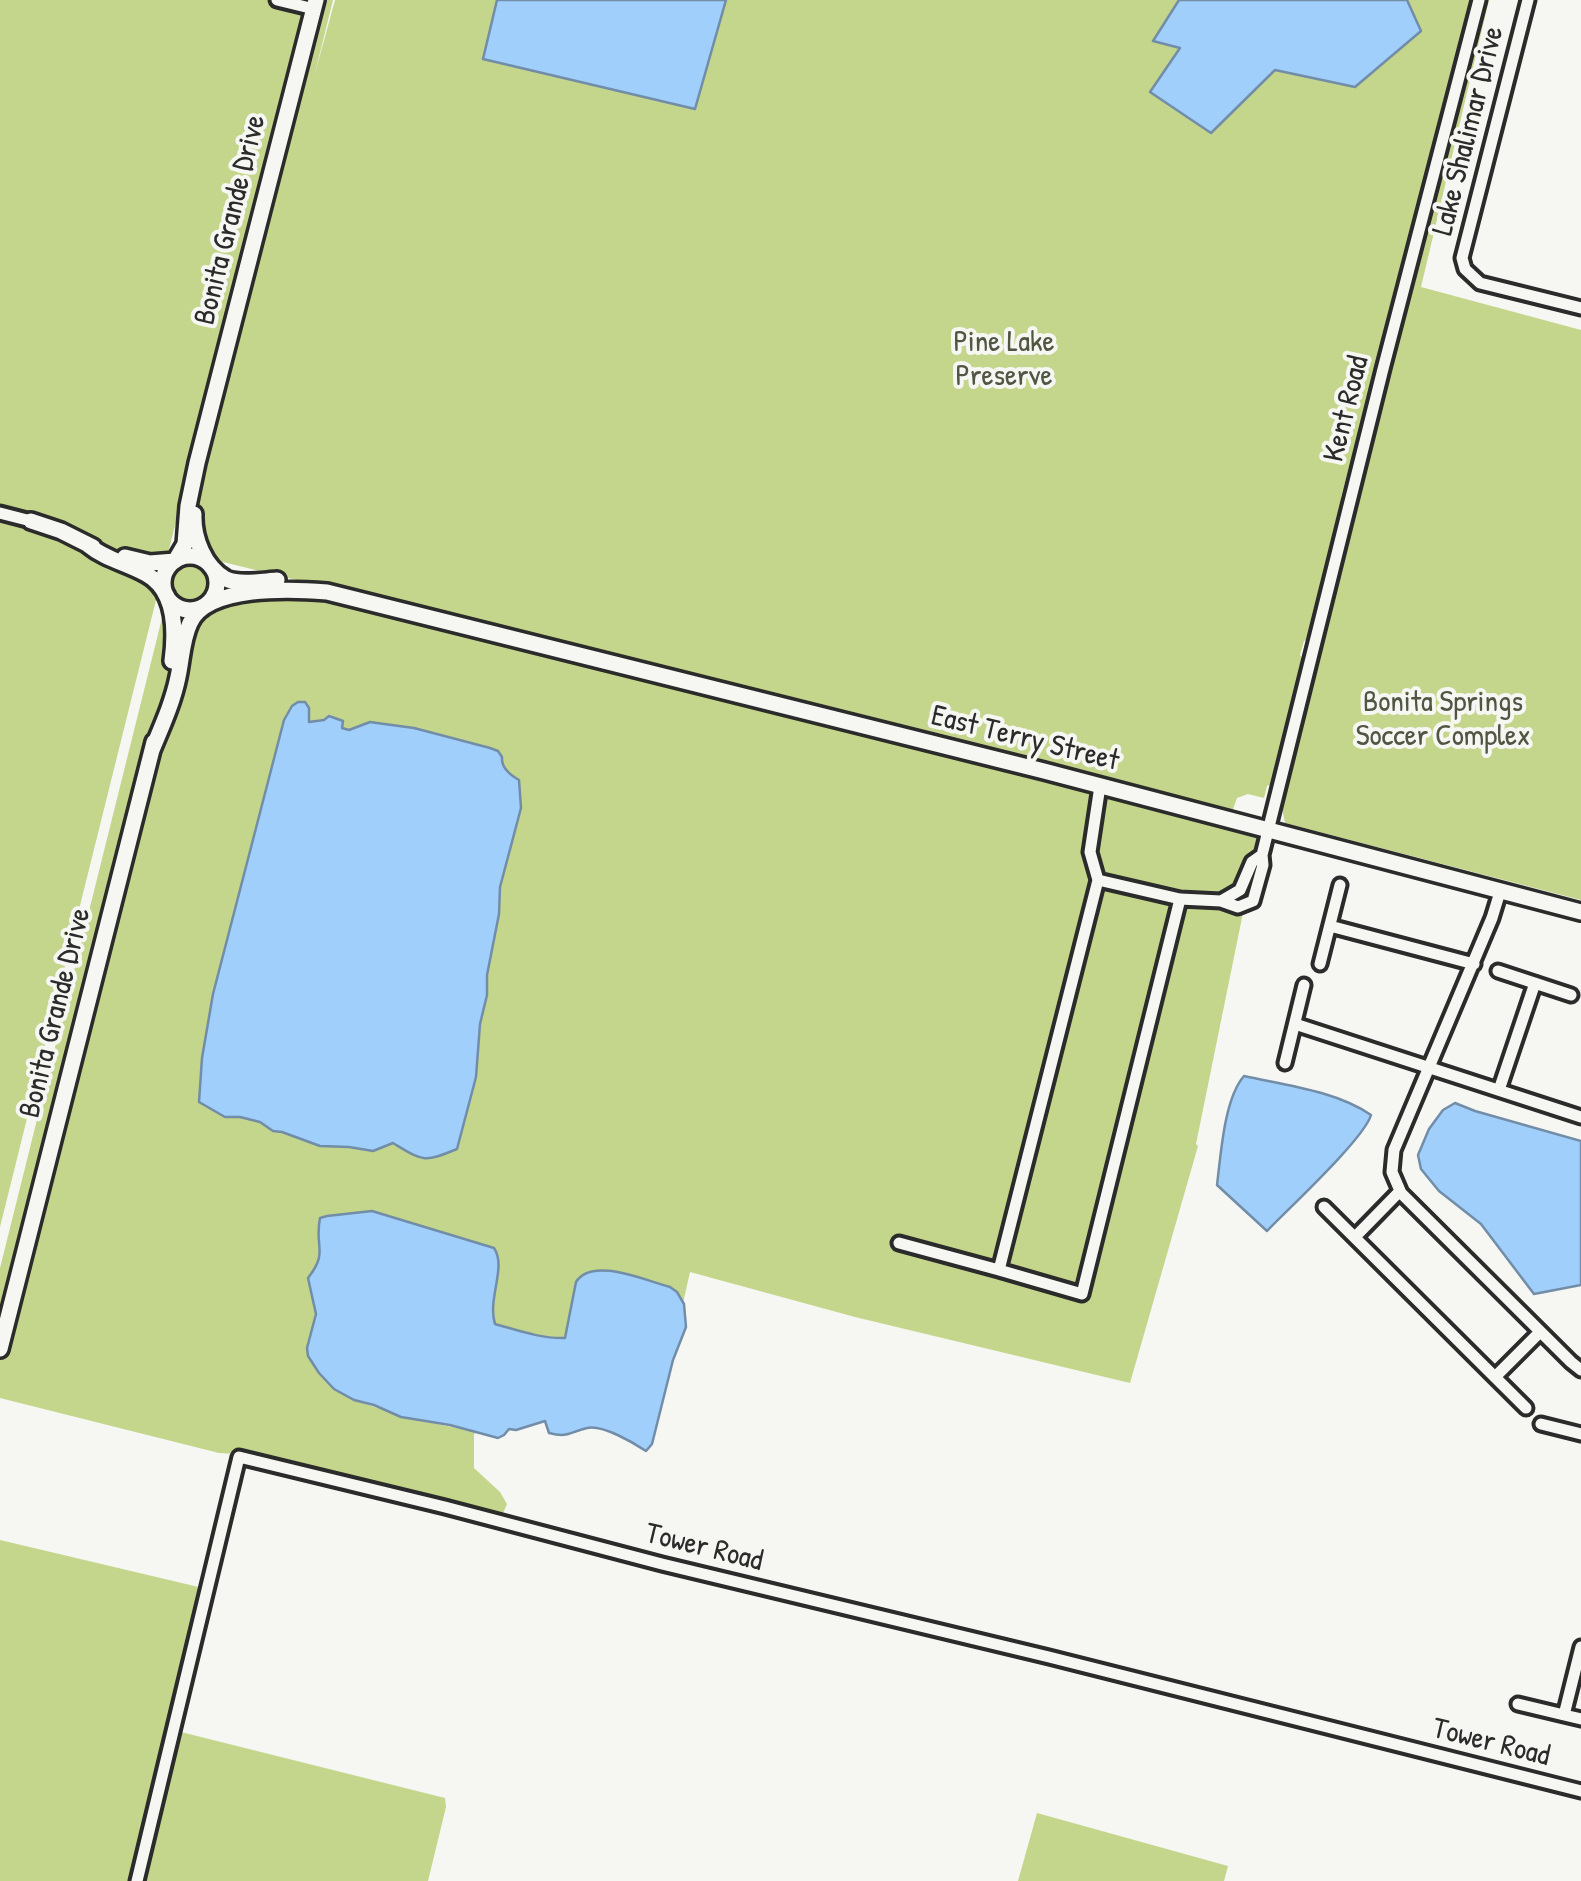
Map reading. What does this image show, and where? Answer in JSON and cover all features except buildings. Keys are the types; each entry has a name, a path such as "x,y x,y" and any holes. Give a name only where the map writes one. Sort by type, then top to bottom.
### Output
{"street":[{"path":"277,0 315,5"},
{"name":"Kent Road","path":"1262,855 1479,0"},
{"name":"Lake Shalimar Drive","path":"1528,0 1462,258 1465,269 1480,283 1581,308"},
{"name":"Bonita Grande Drive","path":"175,561 184,544 198,458 315,5"},
{"name":"Bonita Grande Drive","path":"198,458 200,476 194,524 210,566"},
{"path":"0,514 61,531 88,545 140,562 196,557 210,566 216,576 213,598 195,609 184,609 174,604 149,576 98,554 88,545"},
{"path":"165,591 165,575 175,561"},
{"name":"East Terry Street","path":"210,566 235,581 324,583 454,624"},
{"name":"Bonita Grande Drive","path":"0,1348 152,750 174,644 165,591"},
{"name":"East Terry Street","path":"205,605 240,594 327,592 1100,786 1581,912"},
{"name":"Bonita Grande Drive","path":"152,750 173,697 190,621 205,605"},
{"path":"998,1270 1098,880 1090,852 1100,786"},
{"path":"1098,880 1180,899 1240,906 1253,901 1262,855 1252,862 1240,890 1221,901"},
{"path":"1320,964 1340,885"},
{"path":"1500,892 1474,964 1394,1150 1392,1172 1400,1191 1581,1370"},
{"path":"1233,893 1240,906"},
{"path":"899,1243 1082,1294 1180,899"},
{"path":"1330,926 1474,964"},
{"path":"1498,972 1571,995"},
{"path":"1498,1090 1535,983"},
{"path":"1285,1063 1304,985"},
{"path":"1295,1024 1581,1117"},
{"path":"1355,1237 1400,1191"},
{"path":"1324,1206 1526,1408"},
{"path":"1495,1377 1540,1332"},
{"path":"1541,1424 1581,1434"},
{"name":"Tower Road","path":"137,1881 239,1457 1581,1791"},
{"path":"1564,1715 1581,1647"},
{"path":"1518,1704 1581,1719"}],"green space":[{"path":"0,0 311,0 0,1227"},
{"name":"Pine Lake Preserve","path":"321,0 333,0 314,77 335,0 1489,0 1421,287 1581,330 1581,900 1285,823 1282,808 1319,646 1410,285 1403,295 1393,294 1384,330 1390,346 1367,439 1354,452 1341,497 1346,509 1318,633 1304,641 1300,655 1306,665 1278,782 1267,786 1264,798 1248,794 1237,798 1231,815 178,551"},
{"path":"176,562 620,670 1259,834 1198,1146 1130,1383 855,1317 690,1272 683,1303 670,1287 634,1276 612,1272 589,1276 576,1282 565,1338 543,1336 495,1324 498,1266 494,1248 372,1211 327,1216 319,1231 320,1256 312,1272 316,1314 308,1356 334,1389 354,1400 407,1418 477,1432 474,1468 507,1504 501,1518 0,1398 0,1268","holes":["298,702 309,722 336,718 342,721 342,728 349,730 370,722 414,728 476,744 519,781 519,815 500,887 476,1077 451,1151 443,1155 421,1156 393,1143 373,1151 320,1146 240,1117 199,1087 213,994 284,721"]},
{"path":"0,1540 207,1589 169,1729 445,1798 428,1881 0,1881"},
{"path":"1037,1813 1228,1866 1224,1881 1018,1881"}],"water":[{"path":"497,0 726,0 695,109 483,59"},
{"path":"1179,0 1407,0 1421,31 1355,87 1275,70 1211,133 1150,92 1180,48 1153,41"},
{"path":"298,702 305,702 309,708 309,722 329,716 343,721 342,728 349,730 370,722 414,728 490,748 498,751 505,768 519,780 521,808 500,887 476,1077 457,1149 437,1156 417,1156 393,1143 373,1151 320,1146 273,1131 260,1122 225,1117 199,1102 213,994 284,720"},
{"path":"1244,1076 1326,1094 1371,1115 1341,1156 1267,1231 1217,1185 1228,1112"},
{"path":"1455,1103 1581,1141 1581,1285 1534,1294 1481,1224 1439,1191 1421,1169 1418,1155 1429,1129 1443,1110"},
{"path":"372,1211 494,1248 499,1264 493,1304 495,1324 521,1331 565,1338 576,1282 594,1271 634,1276 677,1292 684,1304 686,1327 673,1360 652,1444 646,1451 618,1435 593,1428 565,1435 549,1433 545,1421 509,1429 498,1438 401,1417 334,1389 319,1373 307,1348 316,1314 308,1278 318,1261 320,1218"}],"park label":[{"name":"Bonita Springs Soccer Complex","path":"1443,720"}]}
